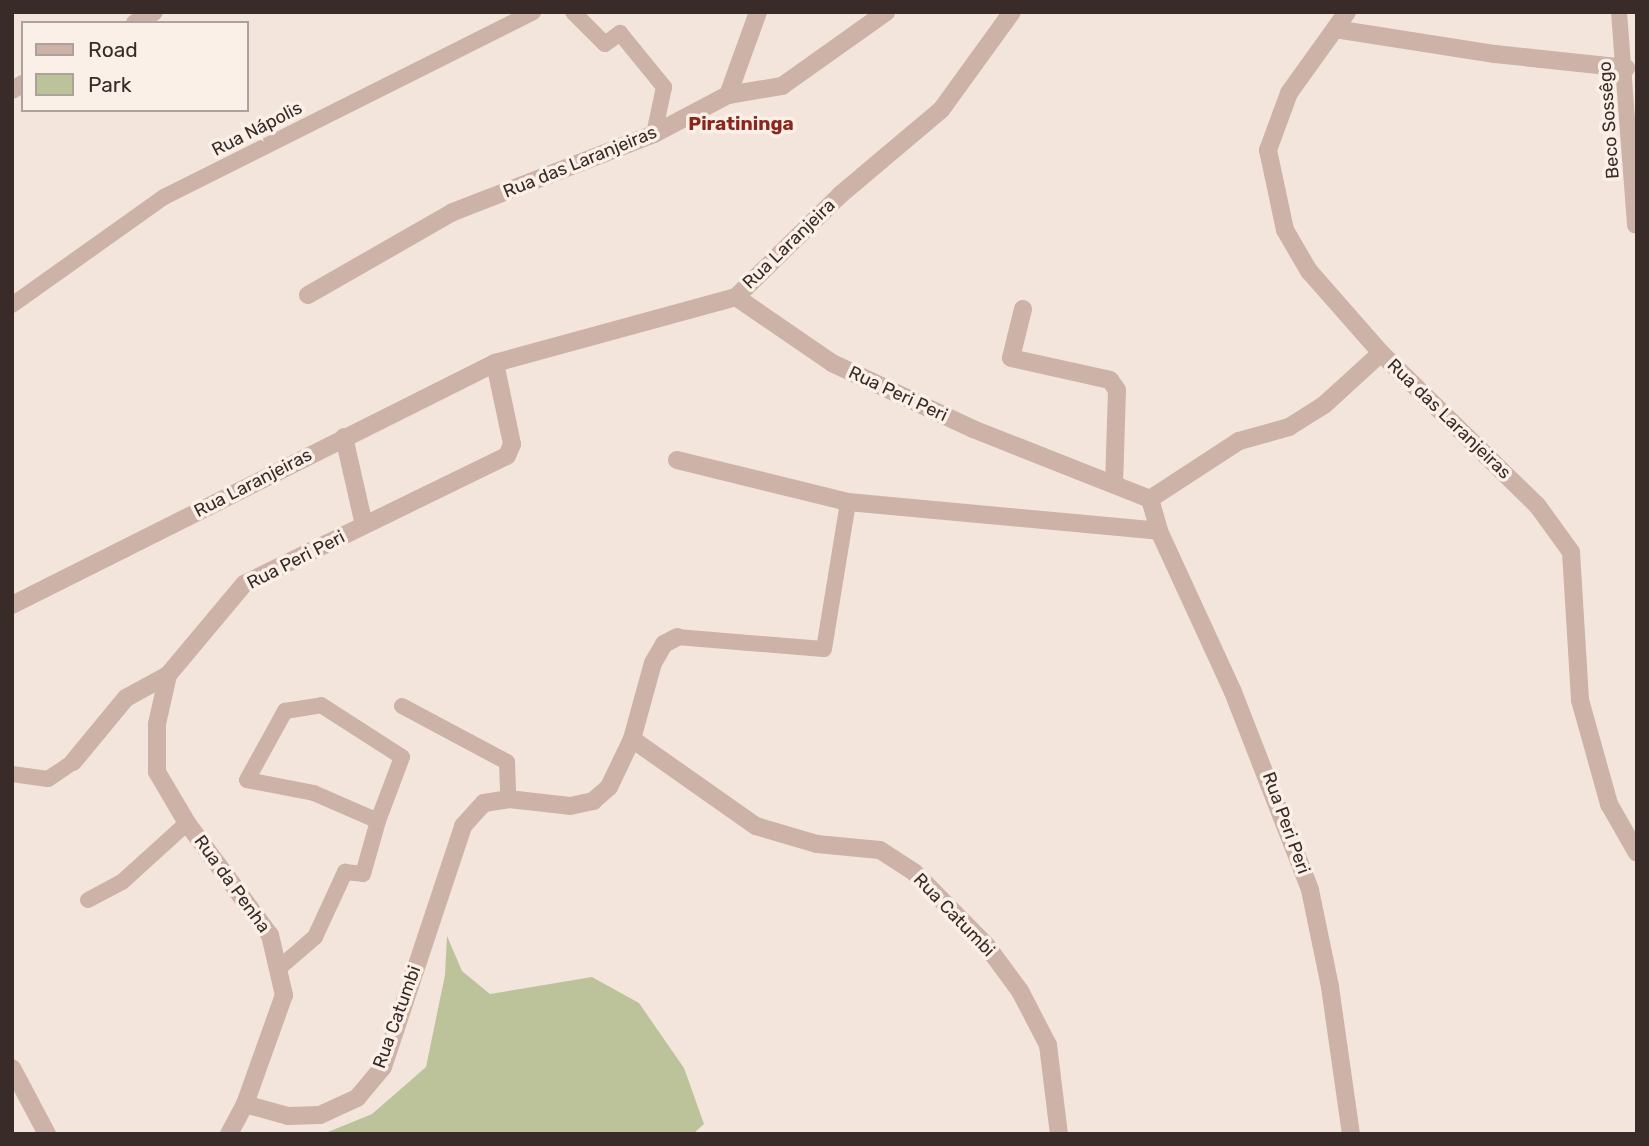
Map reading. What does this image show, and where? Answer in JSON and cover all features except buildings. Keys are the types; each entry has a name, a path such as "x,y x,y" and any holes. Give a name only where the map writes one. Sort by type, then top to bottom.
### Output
{"street":[{"path":"138,21 154,12"},
{"path":"728,95 744,62 758,12"},
{"name":"Rua das Laranjeiras","path":"308,295 453,212 654,134 728,95 782,86 886,12"},
{"name":"Rua Laranjeira","path":"495,363 736,297 839,195 941,110 1012,12"},
{"name":"Rua das Laranjeiras","path":"1347,12 1289,93 1268,150 1285,230 1309,271 1381,354 1537,505 1571,552 1580,700 1609,804 1637,853"},
{"path":"1335,29 1495,54 1626,68"},
{"name":"Rua Peri Peri","path":"736,297 832,363 973,429 1150,499 1159,531 1233,692 1310,890 1331,987 1351,1134"},
{"path":"1023,309 1011,358 1110,380 1117,390 1114,484"},
{"path":"1150,499 1239,441 1289,428 1312,413 1381,354"},
{"name":"Rua Peri Peri","path":"73,762 126,698 168,675 244,584 507,456 512,444 495,363"},
{"name":"Rua Laranjeiras","path":"12,605 495,363"},
{"path":"344,438 364,525"},
{"path":"677,460 848,502 1159,531"},
{"name":"Rua Catumbi","path":"245,1104 288,1116 320,1115 357,1098 383,1067 463,826 484,803 508,799 570,806 593,801 610,787 632,739 653,663 664,644 677,637"},
{"name":"Rua da Penha","path":"168,675 157,724 157,772 187,823 270,935 284,995 245,1104 229,1134"},
{"name":"Rua Catumbi","path":"632,739 756,826 817,844 880,850 914,872 986,945 1020,991 1048,1045 1059,1134"},
{"path":"12,1068 47,1134"}],"lane":[{"name":"Rua Nápolis","path":"12,305 164,197 533,12"},
{"path":"573,12 605,44 620,33 664,87 654,134"},
{"name":"Beco Sossêgo","path":"1619,12 1626,68 1635,225"},
{"path":"677,637 824,649 848,502"},
{"path":"278,969 315,937 345,872 363,874 378,821 402,757 321,705 285,711 247,780 314,793 378,821"},
{"path":"402,706 507,762 508,799"},
{"name":"Rua Peri Peri","path":"12,774 48,779 73,762"},
{"path":"88,900 122,882 187,823"}],"green space":[{"path":"447,936 462,971 490,994 592,977 639,1003 684,1068 704,1124 693,1134 323,1134 372,1114 426,1067 445,975"}],"district":[{"name":"Piratininga","path":"741,124"}]}
